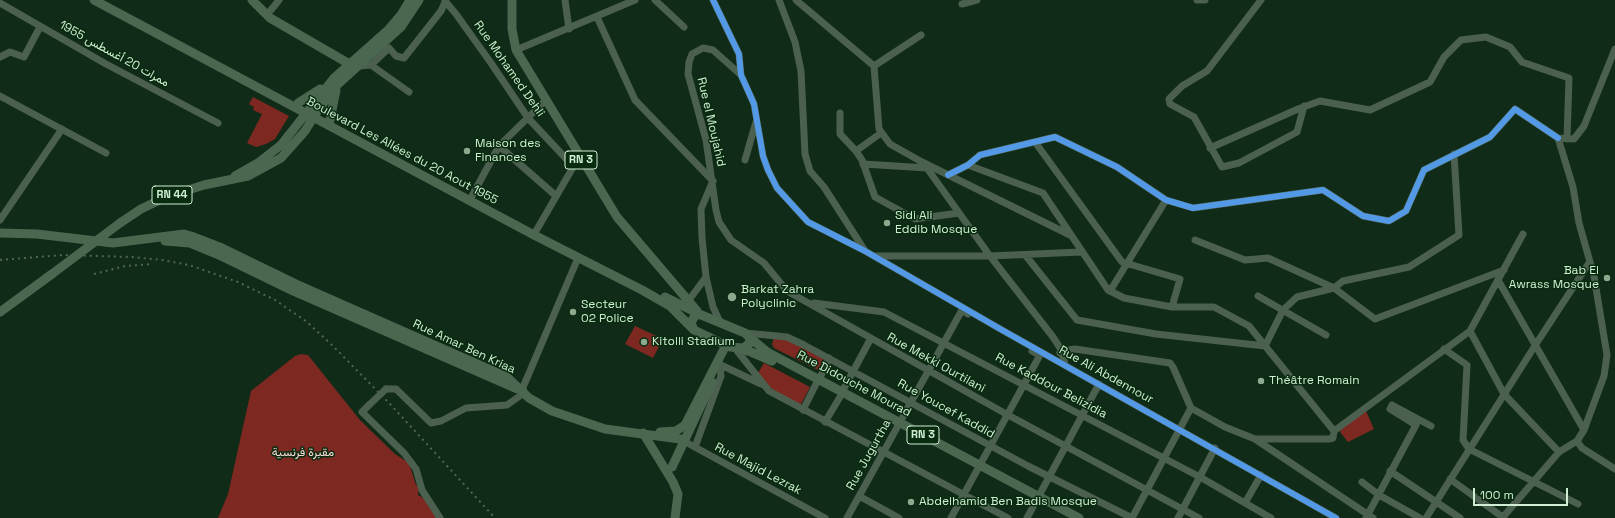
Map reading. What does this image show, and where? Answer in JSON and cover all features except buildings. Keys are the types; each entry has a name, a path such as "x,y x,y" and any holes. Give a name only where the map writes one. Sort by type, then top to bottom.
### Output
{"main road":[{"name":"Boulevard Les Allées du 20 Aout 1955","path":"94,0 679,304 688,301"},
{"name":"Boulevard Les Allées du 20 Aout 1955","path":"105,0 295,105"},
{"path":"252,0 270,18 308,36"},
{"path":"261,0 271,10 308,36 356,64"},
{"path":"356,64 401,15 410,0"},
{"path":"296,126 297,112 295,105 335,82 401,27 420,0"},
{"name":"RN 3","path":"512,0 512,29 516,50 579,157 617,216 699,314"},
{"path":"229,180 248,176 272,164 289,150 305,131 335,82"},
{"path":"229,180 271,153 281,145 296,126 315,115 335,82"},
{"name":"Boulevard Les Allées du 20 Aout 1955","path":"315,115 578,258 670,306 693,326"},
{"name":"RN 44","path":"0,312 145,207 166,197 195,187 229,180"},
{"path":"0,233 52,237"},
{"name":"Rue Amar Ben Kriaa","path":"52,237 113,243 184,234 198,238 296,284 507,377 524,392"},
{"path":"0,238 52,237"},
{"name":"Rue Amar Ben Kriaa","path":"144,240 183,242 196,245 293,291 524,392"},
{"path":"688,301 693,326"},
{"path":"693,326 694,317 699,314"},
{"name":"Rue Didouche Mourad","path":"699,314 746,334 767,352 818,382"},
{"name":"Rue Didouche Mourad","path":"693,326 731,347 764,357 818,382 1037,498 1071,518"},
{"path":"731,347 743,348 749,344 750,338 746,334"},
{"path":"643,433 676,430 685,425 731,347"},
{"path":"673,482 672,467 712,382 723,369 731,347"},
{"path":"524,392 537,403 552,411 605,429 680,439"},
{"path":"643,433 673,482 678,494 675,518"},
{"name":"Rue Didouche Mourad","path":"1037,498 1079,518"}],"street":[{"path":"271,10 279,0"},
{"path":"565,0 569,29"},
{"path":"516,50 635,0"},
{"path":"655,0 684,27"},
{"path":"713,0 739,54 741,75"},
{"path":"779,0 795,42 801,70 804,154 810,171 824,187 865,251"},
{"path":"796,0 874,66 879,129 890,144 925,165 1071,236"},
{"path":"962,4 977,0"},
{"path":"1197,0 1205,0"},
{"path":"1261,0 1207,70 1182,86 1169,99 1170,104 1194,117 1222,167 1239,163 1297,132 1304,106"},
{"path":"371,65 389,48 396,56 404,58 441,12 445,1"},
{"name":"Rue Mohamed Dehli","path":"445,1 487,57 528,118 573,166"},
{"name":"ممرات 20 أغسطس 1955","path":"0,4 106,64 218,123"},
{"path":"597,17 635,100 713,181"},
{"path":"0,57 10,52 24,57 40,27"},
{"path":"874,66 921,35"},
{"path":"1210,148 1304,106 1320,101 1370,110 1430,82 1444,57 1461,40 1486,37 1510,47 1522,62 1569,78 1567,138"},
{"name":"Rue el Moujahid","path":"720,322 713,307 706,277 701,209 713,181 703,126 688,74 689,62 692,54 703,48 713,50 741,75"},
{"path":"1558,138 1574,139 1584,126 1615,49"},
{"path":"356,64 371,65 409,92"},
{"name":"Rue Ali Abdennour","path":"741,75 754,104 763,156 776,188 808,222 875,256 998,328 1214,448 1336,518"},
{"path":"0,96 106,153"},
{"path":"472,196 499,146 546,100"},
{"path":"948,175 968,165 980,155 1055,137 1116,167 1166,200 1193,208 1323,190 1363,216 1389,221 1406,211 1424,170 1490,137 1514,109 1558,138 1562,146 1562,157 1572,187 1579,223 1589,263 1594,276 1607,355 1604,376 1584,430 1577,441 1559,452 1532,481 1503,518 1450,479"},
{"path":"840,113 840,134 856,151 863,164 875,197 915,219 959,213"},
{"path":"745,160 757,120"},
{"path":"0,220 62,129"},
{"path":"856,151 881,133"},
{"path":"1035,142 1122,262 1180,279 1172,307"},
{"path":"499,146 555,195"},
{"path":"1265,346 1283,310 1297,297 1334,288 1343,280 1409,267 1459,234 1454,154"},
{"path":"536,230 555,195 579,157"},
{"path":"863,164 925,165"},
{"path":"925,165 990,256 1037,314 1062,351 1065,365"},
{"path":"968,165 1043,194 1081,252 1110,291 1124,298 1172,307 1214,307 1249,326 1334,435"},
{"name":"Rue Mekki Ourtilani","path":"713,181 719,222 731,240 764,263 787,291 1008,415 1199,518"},
{"path":"1110,291 1166,200"},
{"path":"1254,439 1334,435 1470,331 1523,234"},
{"path":"1195,240 1245,260 1268,258 1334,288 1375,319 1504,270"},
{"path":"875,256 1026,256 1081,252"},
{"path":"1026,256 1077,320 1156,334 1265,346"},
{"path":"440,518 422,490 416,469 404,452 362,412 386,389 396,389 431,423 441,421 466,408 507,405 524,392 523,387 526,378 578,258"},
{"path":"1426,518 1589,263"},
{"path":"688,301 706,277"},
{"path":"1498,280 1584,430"},
{"path":"1258,296 1326,335"},
{"name":"Rue Kaddour Belizidia","path":"810,303 884,312 1200,477 1272,518"},
{"name":"Rue Jugurtha","path":"847,518 962,310 990,328 998,328"},
{"path":"951,518 1040,355 1003,335 998,328"},
{"path":"1470,331 1504,394 1559,452"},
{"name":"Rue Youcef Kaddid","path":"746,334 787,337 829,358 1049,477 1132,518"},
{"path":"825,422 871,338"},
{"path":"731,347 769,392 1008,518"},
{"path":"1054,359 1062,351 1075,349 1170,364 1173,367 1191,408 1225,427 1254,439 1369,517 1390,471 1416,425 1390,409 1392,405 1431,426"},
{"path":"1444,350 1467,365 1463,440 1469,449 1578,504"},
{"path":"803,410 829,358"},
{"path":"695,447 723,369 762,384"},
{"path":"514,382 526,378"},
{"path":"1027,518 1099,384"},
{"path":"1132,518 1191,408"},
{"name":"Rue Majid Lezrak","path":"680,439 825,518"},
{"path":"1577,441 1582,448 1615,469"},
{"path":"1178,518 1214,448"},
{"path":"1390,471 1435,503 1460,518"},
{"path":"1245,503 1261,475"},
{"path":"1362,482 1379,495 1420,518"},
{"path":"859,496 900,518"}],"green space":[{"path":"253,97 289,116 275,139 256,147 247,143 262,114 253,110 254,107 249,104"},
{"name":"Kitolli Stadium","path":"635,326 663,339 653,358 625,344"},
{"path":"774,338 786,339 824,358 818,370 774,348 772,344"},
{"name":"مقبرة فرنسية","path":"301,354 308,355 360,420 395,454 409,463 416,485 419,487 418,495 427,500 438,518 218,518 228,494 251,391 295,356"},
{"path":"764,363 810,387 800,406 770,390 758,373"},
{"path":"1366,411 1374,429 1348,442 1340,432 1341,428"}],"railway":[{"path":"0,260 62,255 132,257 162,260 189,265 238,282 275,300 307,322 333,346 391,405 495,518"},
{"path":"94,274 125,266 153,264"}],"cycle path":[{"path":"713,0 739,54 741,75 754,104 763,156 768,170 777,188 808,222 865,251 1336,518"},
{"path":"948,175 968,165 980,155 1055,137 1117,167 1166,200 1193,208 1323,190 1363,216 1389,221 1406,211 1424,170 1490,137 1515,109 1558,138"}],"place":[{"name":"Maison des Finances","path":"467,151"},
{"name":"Sidi Ali Eddib Mosque","path":"887,223"},
{"name":"Bab El Awrass Mosque","path":"1607,278"},
{"name":"Barkat Zahra Polyclinic","path":"732,297"},
{"name":"Secteur 02 Police","path":"573,312"},
{"name":"Kitolli Stadium","path":"644,342"},
{"name":"Théâtre Romain","path":"1261,381"},
{"name":"Abdelhamid Ben Badis Mosque","path":"911,502"}]}
